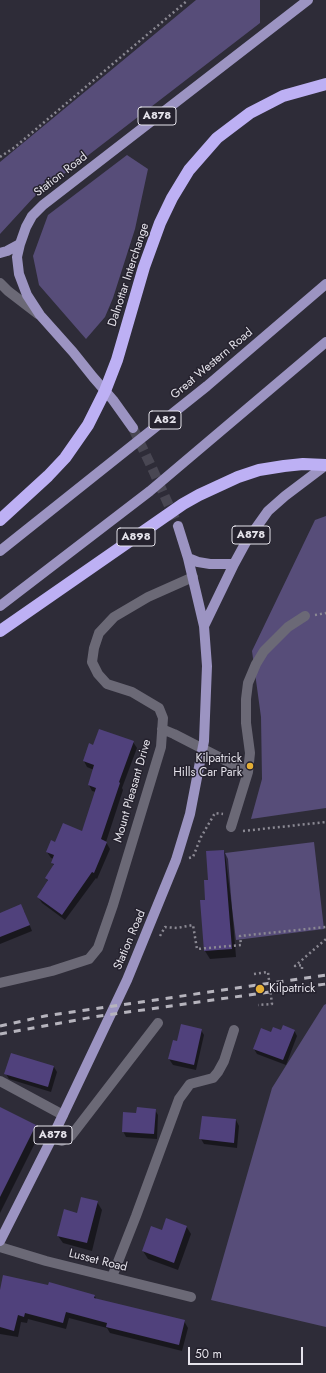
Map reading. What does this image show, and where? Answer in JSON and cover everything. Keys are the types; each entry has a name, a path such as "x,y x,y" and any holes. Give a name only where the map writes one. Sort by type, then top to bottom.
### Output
{"highway":[{"name":"Dalnottar Interchange","path":"0,520 48,476 65,458 88,425 113,372 156,234 172,198 189,170 217,138 250,113 283,96 326,84"},
{"name":"A898","path":"0,631 194,498 238,477 259,470 303,464 326,465"}],"main road":[{"name":"Station Road","path":"133,428 113,400 40,315 27,295 19,274 18,257 20,244 26,228 32,216 43,204 308,0"},
{"path":"0,253 20,244"},
{"name":"Great Western Road","path":"0,551 207,386 326,284"},
{"path":"0,606 150,491 326,342"},
{"name":"A878","path":"204,626 246,542 268,512 285,496 326,465"},
{"name":"Station Road","path":"0,1241 52,1138 127,980 176,860 190,814 204,741 207,666 204,626 193,577 178,526"},
{"path":"188,558 198,562 210,564 234,564"}],"street":[{"path":"0,283 8,292 40,315"},
{"name":"Mount Pleasant Drive","path":"0,983 52,971 89,960 98,948 113,905 161,747 163,718 159,708 132,692 107,684 98,674 92,662 94,648 99,633 114,617 148,597 193,577"},
{"path":"231,827 248,772 250,753 246,723 246,699 248,683 256,664 264,651 288,627 305,616"},
{"path":"162,729 248,772"},
{"path":"52,1138 62,1142 71,1136 158,1023"},
{"path":"112,1277 179,1099 190,1084 213,1078 218,1072 234,1030"},
{"path":"0,1081 63,1115"},
{"name":"Lusset Road","path":"0,1248 191,1297"}],"path":[{"path":"0,157 15,147 188,0"},
{"path":"176,860 193,857 201,837 215,813 234,816"},
{"path":"231,827 242,831 326,822"},
{"path":"165,927 177,928 193,925 198,949 241,945 240,936 326,927"},
{"path":"302,969 302,966 295,966 326,939"},
{"path":"254,974 268,972 272,1004 258,1005"}],"shaded area":[{"path":"196,0 260,0 260,23 34,197 0,234 0,162"},
{"path":"127,155 148,169 135,229 113,298 105,317 86,339 39,285 33,256 48,215"},
{"path":"326,516 326,808 251,819 262,779 261,717 252,651 315,520"},
{"path":"314,842 324,929 236,940 225,853"},
{"path":"326,1004 326,1327 211,1300 272,1088"}],"building":[{"path":"99,729 134,741 101,839 107,842 94,873 92,872 62,915 37,897 48,880 45,878 54,864 51,863 54,855 46,852 51,840 55,842 63,823 82,831 96,788 88,785 94,765 83,761 89,743 93,745"},
{"path":"224,850 232,949 204,951 200,900 205,900 204,880 208,880 206,851"},
{"path":"21,904 30,925 0,937 0,913"},
{"path":"181,1024 202,1029 194,1065 168,1059 173,1040 177,1041"},
{"path":"283,1025 295,1030 283,1060 253,1049 261,1028 271,1032 273,1027 281,1030"},
{"path":"11,1053 54,1066 48,1087 4,1074"},
{"path":"0,1107 36,1125 0,1197"},
{"path":"137,1107 156,1109 154,1134 122,1132 123,1112 136,1113"},
{"path":"202,1116 236,1119 234,1143 199,1139"},
{"path":"81,1197 98,1201 87,1243 57,1236 64,1209 77,1213"},
{"path":"166,1218 187,1226 174,1263 142,1251 151,1226 162,1230"},
{"path":"3,1275 48,1285 49,1282 95,1295 94,1298 185,1320 179,1345 106,1327 107,1323 66,1312 63,1323 25,1313 24,1317 18,1315 14,1331 0,1327 0,1290"}],"tunnel":[{"path":"133,428 178,526"}],"railway":[{"path":"0,1026 45,1016 326,975"},
{"path":"0,1034 93,1017 326,984"}],"place":[{"name":"Kilpatrick Hills Car Park","path":"250,766"},
{"name":"Kilpatrick","path":"260,989"}]}
